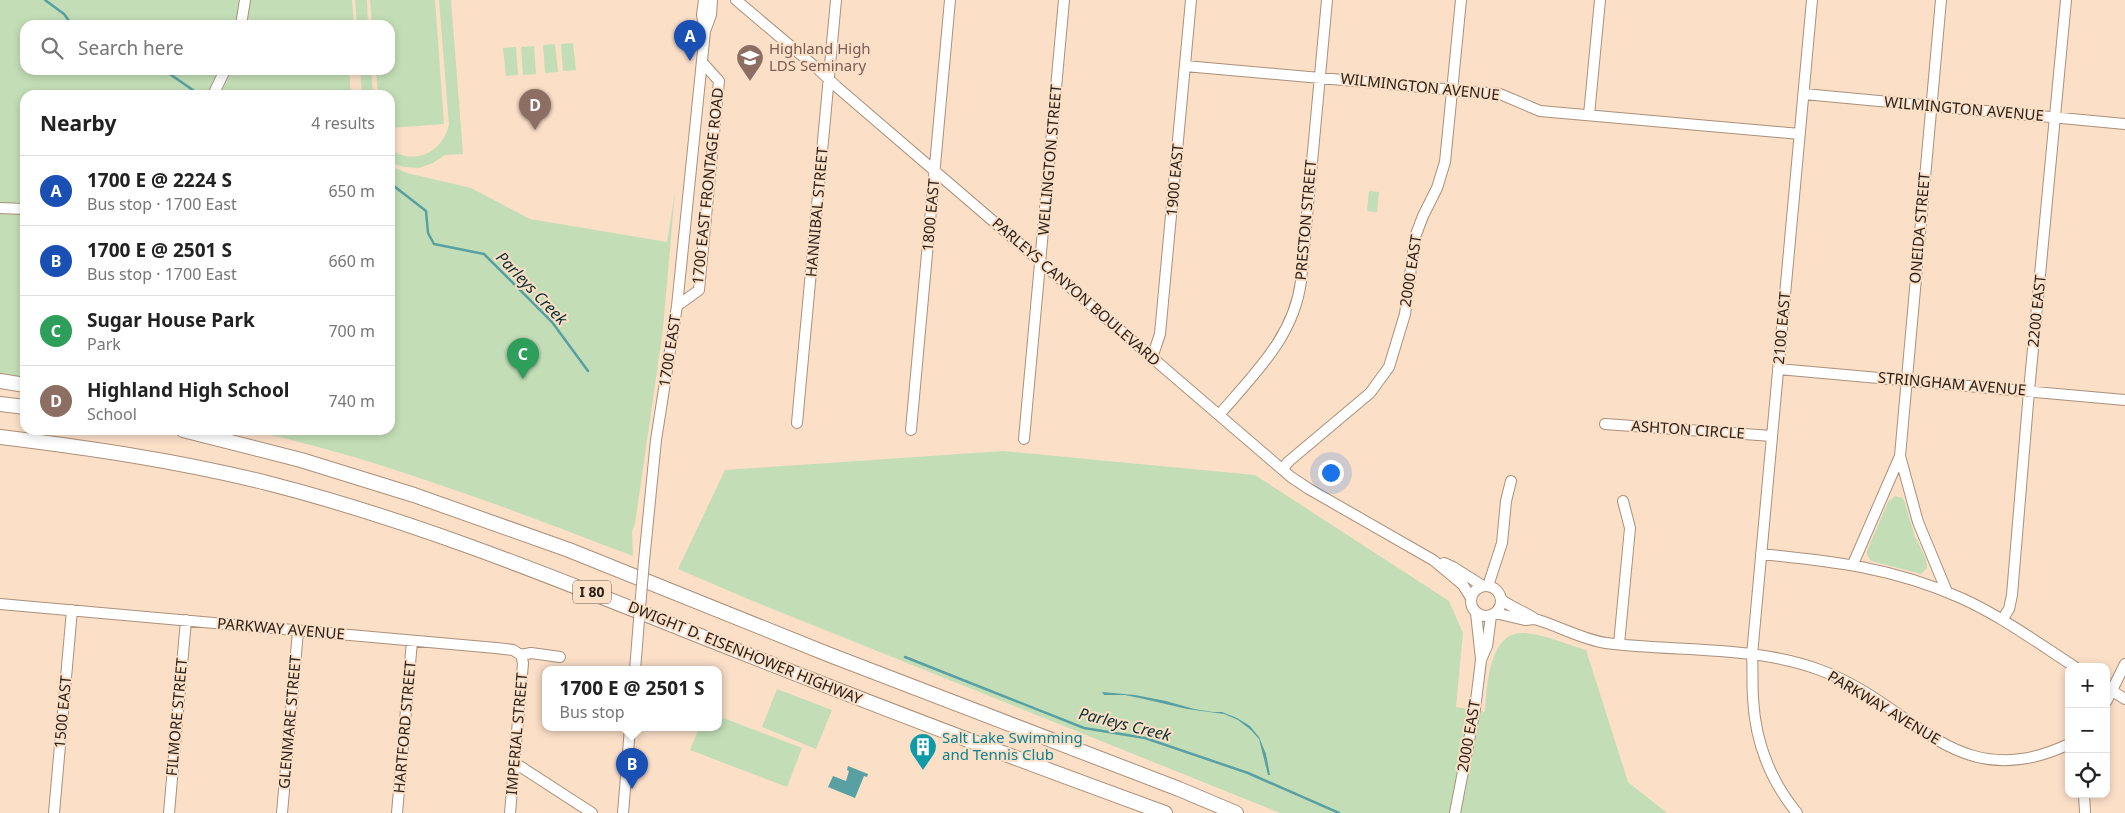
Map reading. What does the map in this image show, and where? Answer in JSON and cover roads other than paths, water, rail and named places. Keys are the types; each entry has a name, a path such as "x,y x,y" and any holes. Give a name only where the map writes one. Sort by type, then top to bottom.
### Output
{"highway":[{"path":"0,381 20,384"},
{"path":"0,404 20,406"},
{"name":"DWIGHT D. EISENHOWER HIGHWAY","path":"203,435 301,460 405,492 569,550 1236,813"},
{"name":"DWIGHT D. EISENHOWER HIGHWAY","path":"0,437 138,455 267,483 380,516 554,577 911,719 1165,813"}],"street":[{"path":"242,20 245,0"},
{"name":"1700 EAST","path":"704,0 702,15 705,31"},
{"name":"1700 EAST","path":"635,666 656,440 677,306 705,31 711,15 712,0"},
{"name":"PARLEYS CANYON BOULEVARD","path":"736,0 1282,468 1309,489 1433,560 1463,585 1471,598"},
{"name":"HANNIBAL STREET","path":"797,423 836,0"},
{"name":"1800 EAST","path":"911,430 950,0"},
{"name":"WELLINGTON STREET","path":"1024,439 1064,0"},
{"name":"1900 EAST","path":"1152,358 1160,334 1191,0"},
{"name":"PRESTON STREET","path":"1218,415 1275,349 1286,330 1296,304 1302,271 1327,0"},
{"name":"2000 EAST","path":"1282,468 1370,393 1389,367 1405,314 1414,237 1437,188 1445,162 1461,0"},
{"path":"1589,115 1600,0"},
{"name":"2100 EAST","path":"1797,813 1776,782 1760,742 1754,712 1752,655 1812,0"},
{"name":"ONEIDA STREET","path":"1853,564 1900,456 1941,0"},
{"name":"2200 EAST","path":"2002,620 2009,609 2012,595 2029,391 2066,0"},
{"name":"1700 EAST FRONTAGE ROAD","path":"677,306 700,290 719,82 702,62"},
{"name":"WILMINGTON AVENUE","path":"1185,66 1504,95 1540,111 1800,134"},
{"path":"215,90 223,75"},
{"name":"WILMINGTON AVENUE","path":"1804,94 2125,124"},
{"path":"0,208 20,209"},
{"name":"STRINGHAM AVENUE","path":"1778,369 2125,400"},
{"name":"ASHTON CIRCLE","path":"1605,424 1772,436"},
{"name":"ONEIDA STREET","path":"1900,456 1922,534 1934,558 1947,592"},
{"path":"1511,481 1506,501 1502,543 1486,586 1475,591 1471,598 1471,605 1476,613 1481,616 1493,615 1525,620 1534,619"},
{"path":"1619,644 1630,528 1623,501"},
{"path":"1761,554 1853,564 1897,574 1974,604 2069,663"},
{"name":"PARLEYS CANYON BOULEVARD","path":"1433,560 1453,567 1486,586"},
{"path":"1486,586 1498,591 1502,600 1512,608 1526,613 1534,619"},
{"path":"1493,615 1499,610 1502,600"},
{"name":"PARKWAY AVENUE","path":"0,604 513,650 521,654 531,653 560,658"},
{"name":"1500 EAST","path":"54,813 72,610"},
{"name":"2000 EAST","path":"1455,813 1481,660 1476,613"},
{"name":"2000 EAST","path":"1481,660 1487,646 1493,615"},
{"name":"PARKWAY AVENUE","path":"1534,619 1588,639 1606,643 1752,655 1794,662 1839,678 1946,746 1977,758 1998,762 2023,760 2047,754 2065,746"},
{"name":"FILMORE STREET","path":"169,813 186,620"},
{"name":"GLENMARE STREET","path":"282,813 298,630"},
{"name":"HARTFORD STREET","path":"397,813 412,641"},
{"name":"IMPERIAL STREET","path":"510,813 523,662 521,654"},
{"path":"2125,664 2110,689 2125,699"},
{"path":"623,813 630,731"},
{"path":"515,764 592,813"},
{"path":"2084,798 2085,813"}],"water":[{"path":"1102,692 1135,695 1194,709 1222,712 1237,718 1250,726 1259,737 1266,754 1270,775 1268,775 1259,739 1238,720 1224,714 1187,709 1125,695 1104,695"},
{"path":"848,766 868,774 867,777 864,776 855,798 828,787 833,776 846,781 849,771 847,770"}],"waterway":[{"name":"Parleys Creek","path":"45,0 64,14 68,20"},
{"name":"Parleys Creek","path":"171,75 193,90"},
{"name":"Parleys Creek","path":"395,187 426,211 428,233 434,244 484,254 552,322 588,371"},
{"name":"Parleys Creek","path":"905,657 1084,728 1145,738 1248,773 1339,813"}],"place":[{"name":"1700 E @ 2224 S","path":"690,61"},
{"name":"Highland High LDS Seminary","path":"750,82"},
{"name":"Highland High School","path":"535,130"},
{"name":"Sugar House Park","path":"523,379"},
{"name":"Salt Lake Swimming and Tennis Club","path":"923,771"},
{"name":"1700 E @ 2501 S","path":"632,789"}]}
